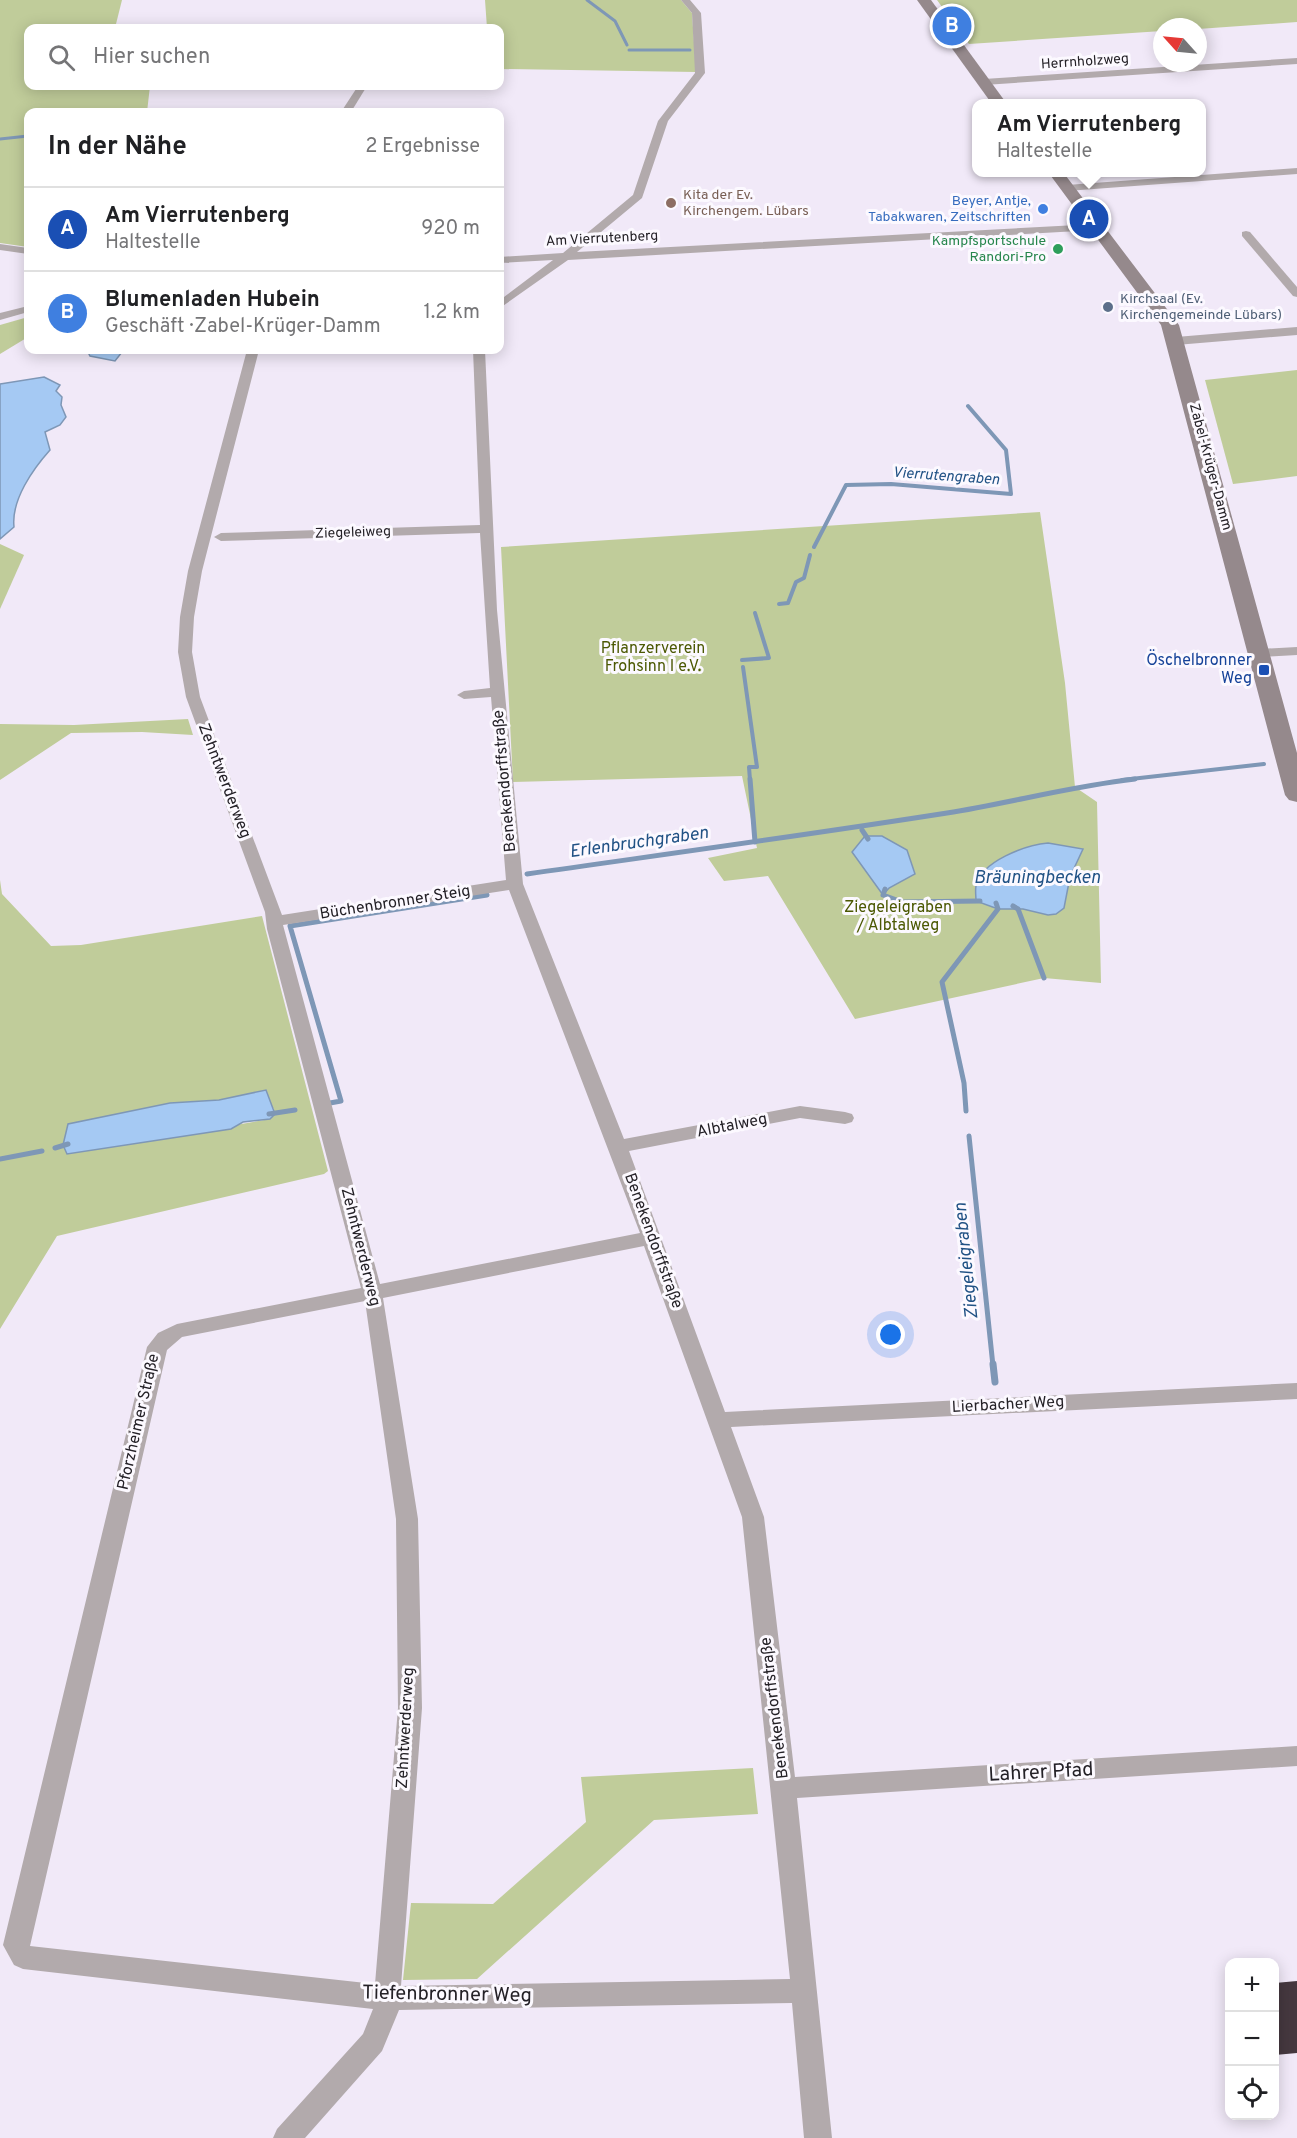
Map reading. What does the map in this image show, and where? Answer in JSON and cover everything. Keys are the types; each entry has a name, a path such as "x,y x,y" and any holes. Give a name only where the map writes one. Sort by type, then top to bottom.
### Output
{"street":[{"path":"504,302 566,256 638,196 663,121 700,72 696,13 685,0"},
{"path":"924,0 996,99"},
{"name":"Herrnholzweg","path":"984,82 1297,61"},
{"path":"348,108 360,90"},
{"path":"1069,191 1297,171"},
{"name":"Zabel-Krüger-Damm","path":"1059,177 1170,325 1297,795"},
{"name":"Am Vierrutenberg","path":"504,260 994,233 1024,237 1098,230"},
{"path":"1246,234 1297,294"},
{"path":"0,247 24,250"},
{"path":"0,317 24,310"},
{"path":"1176,341 1297,331"},
{"name":"Zehntwerderweg","path":"252,354 195,571 187,617 185,652 193,697 273,912 372,1292 407,1519 410,1708 386,2009 373,2042 287,2138"},
{"name":"Benekendorffstraße","path":"479,354 485,529 515,884 618,1148 753,1517 784,1788 818,2138"},
{"name":"Ziegeleiweg","path":"221,537 485,529"},
{"path":"1260,653 1297,651"},
{"path":"464,695 498,692"},
{"name":"Büchenbronner Steig","path":"274,921 515,884"},
{"name":"Albtalweg","path":"618,1148 800,1112 845,1118"},
{"name":"Pforzheimer Straße","path":"22,1957 16,1945 157,1347 165,1338 177,1331 651,1238"},
{"name":"Lierbacher Weg","path":"718,1419 1297,1391"},
{"name":"Lahrer Pfad","path":"784,1788 1297,1756"},
{"name":"Tiefenbronner Weg","path":"22,1957 387,1998 802,1991"}],"green space":[{"path":"0,0 122,0 116,24 24,24 24,90 150,90 147,108 24,108 24,246 0,243"},
{"path":"485,0 681,0 692,13 696,72 504,69 504,24 487,24"},
{"path":"937,0 1297,0 1297,22 1207,28 1207,18 1153,18 1153,32 969,44"},
{"path":"24,318 24,339 0,354 0,325"},
{"path":"1297,370 1297,476 1233,484 1205,380"},
{"path":"1040,512 1065,683 1075,787 1097,802 1101,983 1044,978 855,1019 768,876 724,881 708,858 757,848 742,776 513,782 501,547"},
{"path":"0,544 24,555 0,609"},
{"path":"188,719 193,735 142,732 71,733 0,780 0,724 74,725"},
{"path":"0,880 2,894 51,946 81,945 262,916 328,1171 324,1174 57,1236 0,1329","holes":["266,1090 269,1105 274,1109 270,1119 67,1154 68,1124 170,1103 219,1100"]},
{"path":"753,1768 758,1814 654,1820 477,1979 403,1980 411,1903 493,1904 586,1822 581,1777"}],"water":[{"path":"89,354 120,354 115,361"},
{"path":"44,377 60,385 56,391 62,397 61,405 66,417 60,425 45,432 50,450 30,476 20,496 16,506 14,527 0,539 0,384"},
{"path":"865,836 882,836 907,850 915,874 889,888 883,895 852,852"},
{"name":"Bräuningbecken","path":"1048,843 1083,849 1070,877 1064,908 1056,914 1048,915 1023,909 998,909 976,901 976,886 986,869 1017,851"},
{"path":"266,1090 275,1114 270,1119 243,1122 231,1129 67,1154 63,1145 68,1124 170,1103 219,1100"}],"building":[{"path":"1297,1981 1297,2053 1279,2055 1279,1983"}],"waterway":[{"path":"587,0 615,21 627,45"},
{"path":"629,50 690,50"},
{"path":"0,139 24,136"},
{"name":"Vierrutengraben","path":"814,547 846,485 891,484 1011,494 1006,450 968,406"},
{"name":"Vierrutengraben","path":"779,604 788,603 796,582 804,578 810,555"},
{"name":"Vierrutengraben","path":"742,660 769,658 755,613"},
{"name":"Vierrutengraben","path":"743,667 757,767 749,767 750,780"},
{"path":"1122,780 1264,764"},
{"name":"Vierrutengraben","path":"750,779 755,842"},
{"path":"755,842 947,813 1135,779"},
{"path":"862,830 868,839"},
{"name":"Erlenbruchgraben","path":"527,874 755,842"},
{"path":"885,889 883,895 902,902 980,901"},
{"path":"330,1103 341,1101 290,926 487,895"},
{"name":"Ziegeleigraben","path":"966,1111 964,1083 942,982 998,909 996,903"},
{"path":"1013,906 1018,909 1044,978"},
{"path":"269,1114 295,1110"},
{"name":"Ziegeleigraben","path":"969,1136 993,1366"},
{"path":"55,1148 68,1144"},
{"path":"0,1159 42,1151"},
{"name":"Ziegeleigraben","path":"993,1364 995,1382"}],"place":[{"name":"Blumenladen Hubein","path":"952,26"},
{"name":"Kita der Ev. Kirchengem. Lübars","path":"671,203"},
{"name":"Beyer, Antje, Tabakwaren, Zeitschriften","path":"1043,209"},
{"name":"Am Vierrutenberg","path":"1089,219"},
{"name":"Kampfsportschule Randori-Pro","path":"1058,249"},
{"name":"Kirchsaal (Ev. Kirchengemeinde Lübars)","path":"1108,307"},
{"name":"Öschelbronner Weg","path":"1264,670"}],"park label":[{"name":"Pflanzerverein Frohsinn I e.V.","path":"653,658"},
{"name":"Ziegeleigraben / Albtalweg","path":"898,917"}]}
